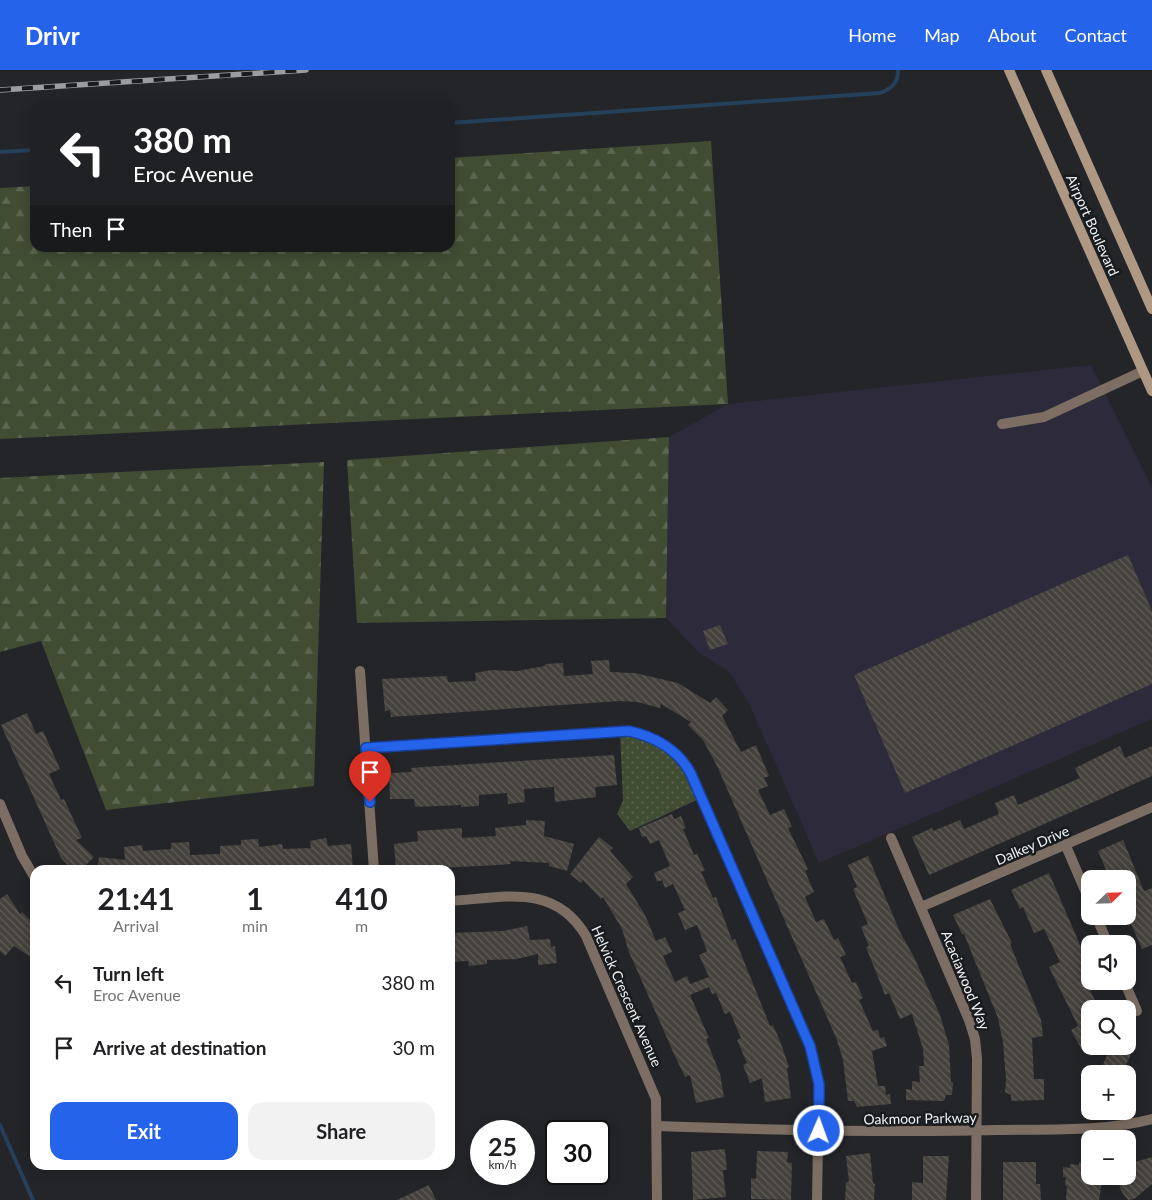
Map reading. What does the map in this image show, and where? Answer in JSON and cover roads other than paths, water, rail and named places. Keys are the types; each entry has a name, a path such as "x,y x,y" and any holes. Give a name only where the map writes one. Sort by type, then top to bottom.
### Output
{"main road":[{"name":"Airport Boulevard","path":"1009,70 1148,369 1152,391"},
{"name":"Airport Boulevard","path":"1046,70 1152,309"}],"street":[{"path":"1002,424 1044,417 1148,369"},
{"path":"360,671 374,865"},
{"path":"366,748 629,731 652,738 672,749 691,774 810,1046 819,1084 817,1200"},
{"path":"0,804 22,856 30,870"},
{"name":"Dalkey Drive","path":"921,907 1066,846 1152,807"},
{"name":"Acaciawood Way","path":"891,838 975,1039 978,1059 976,1200"},
{"path":"1066,846 1081,881"},
{"name":"Helvick Crescent Avenue","path":"455,901 523,896 539,898 554,903 568,912 578,923 586,936 656,1099 658,1200"},
{"path":"1128,990 1137,1011"},
{"name":"Oakmoor Parkway","path":"658,1126 819,1131 978,1131 1094,1128 1152,1119"}],"waterway":[{"path":"455,123 880,93 894,85 898,70"},
{"path":"0,152 30,150"},
{"path":"0,1125 33,1200"}],"railway":[{"path":"0,90 306,70"}]}
